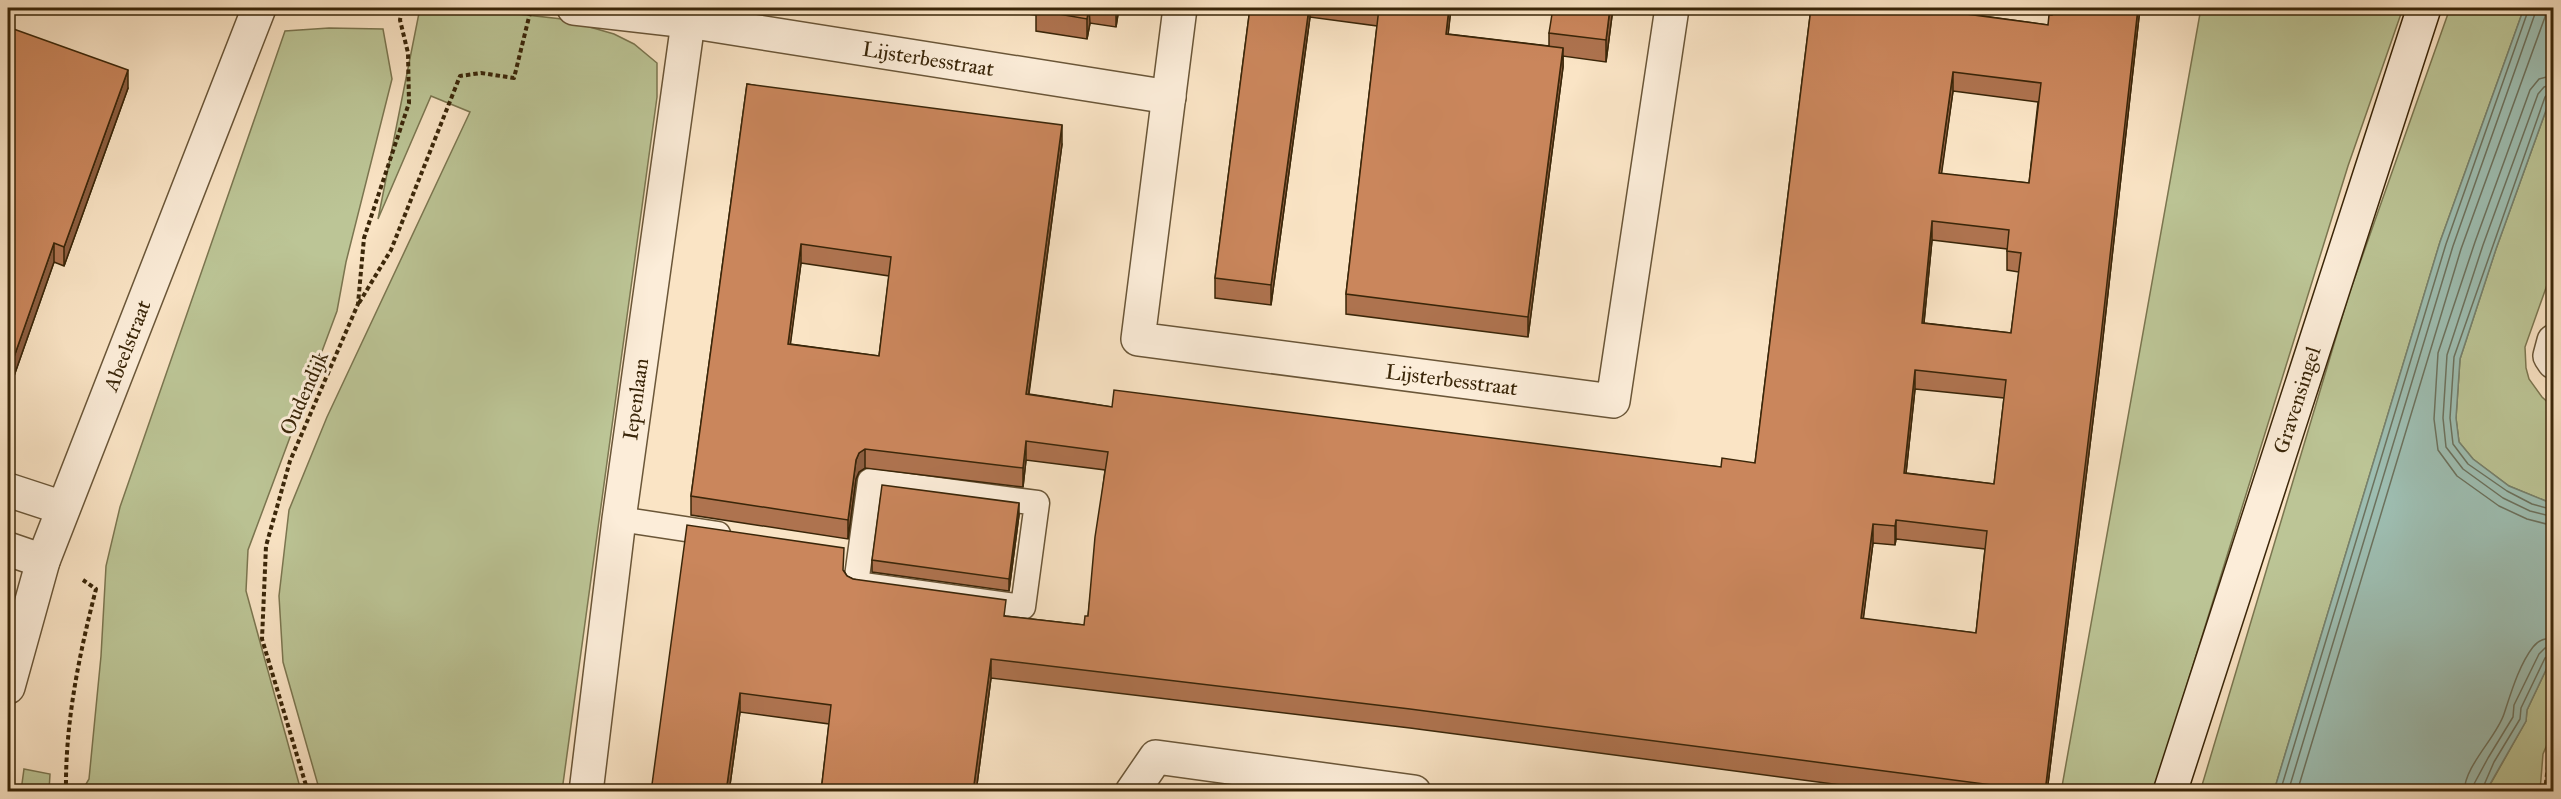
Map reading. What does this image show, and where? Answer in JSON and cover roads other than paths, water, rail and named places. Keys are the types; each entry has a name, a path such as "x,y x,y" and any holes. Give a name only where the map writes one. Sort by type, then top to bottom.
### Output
{"street":[{"name":"Abeelstraat","path":"8,687 43,561 259,8"},
{"path":"574,8 689,14"},
{"name":"Lijsterbesstraat","path":"1179,8 1138,339 1613,401 1672,8"},
{"name":"Gravensingel","path":"2170,792 2424,8"},
{"name":"Lijsterbesstraat","path":"689,14 1169,97"},
{"name":"Iepenlaan","path":"586,792 619,519 689,14"},
{"path":"8,490 63,508"},
{"path":"8,549 43,561"},
{"path":"1132,792 1156,757 1414,792"}],"lane":[{"path":"870,481 1037,504 1023,607 856,584 849,553 870,481"},
{"path":"619,519 746,538"}],"water":[{"path":"2524,8 2553,8 2553,91 2496,249 2460,359 2456,418 2459,442 2473,459 2509,486 2553,504 2553,655 2527,710 2526,721 2486,791 2274,791 2440,242"}]}
